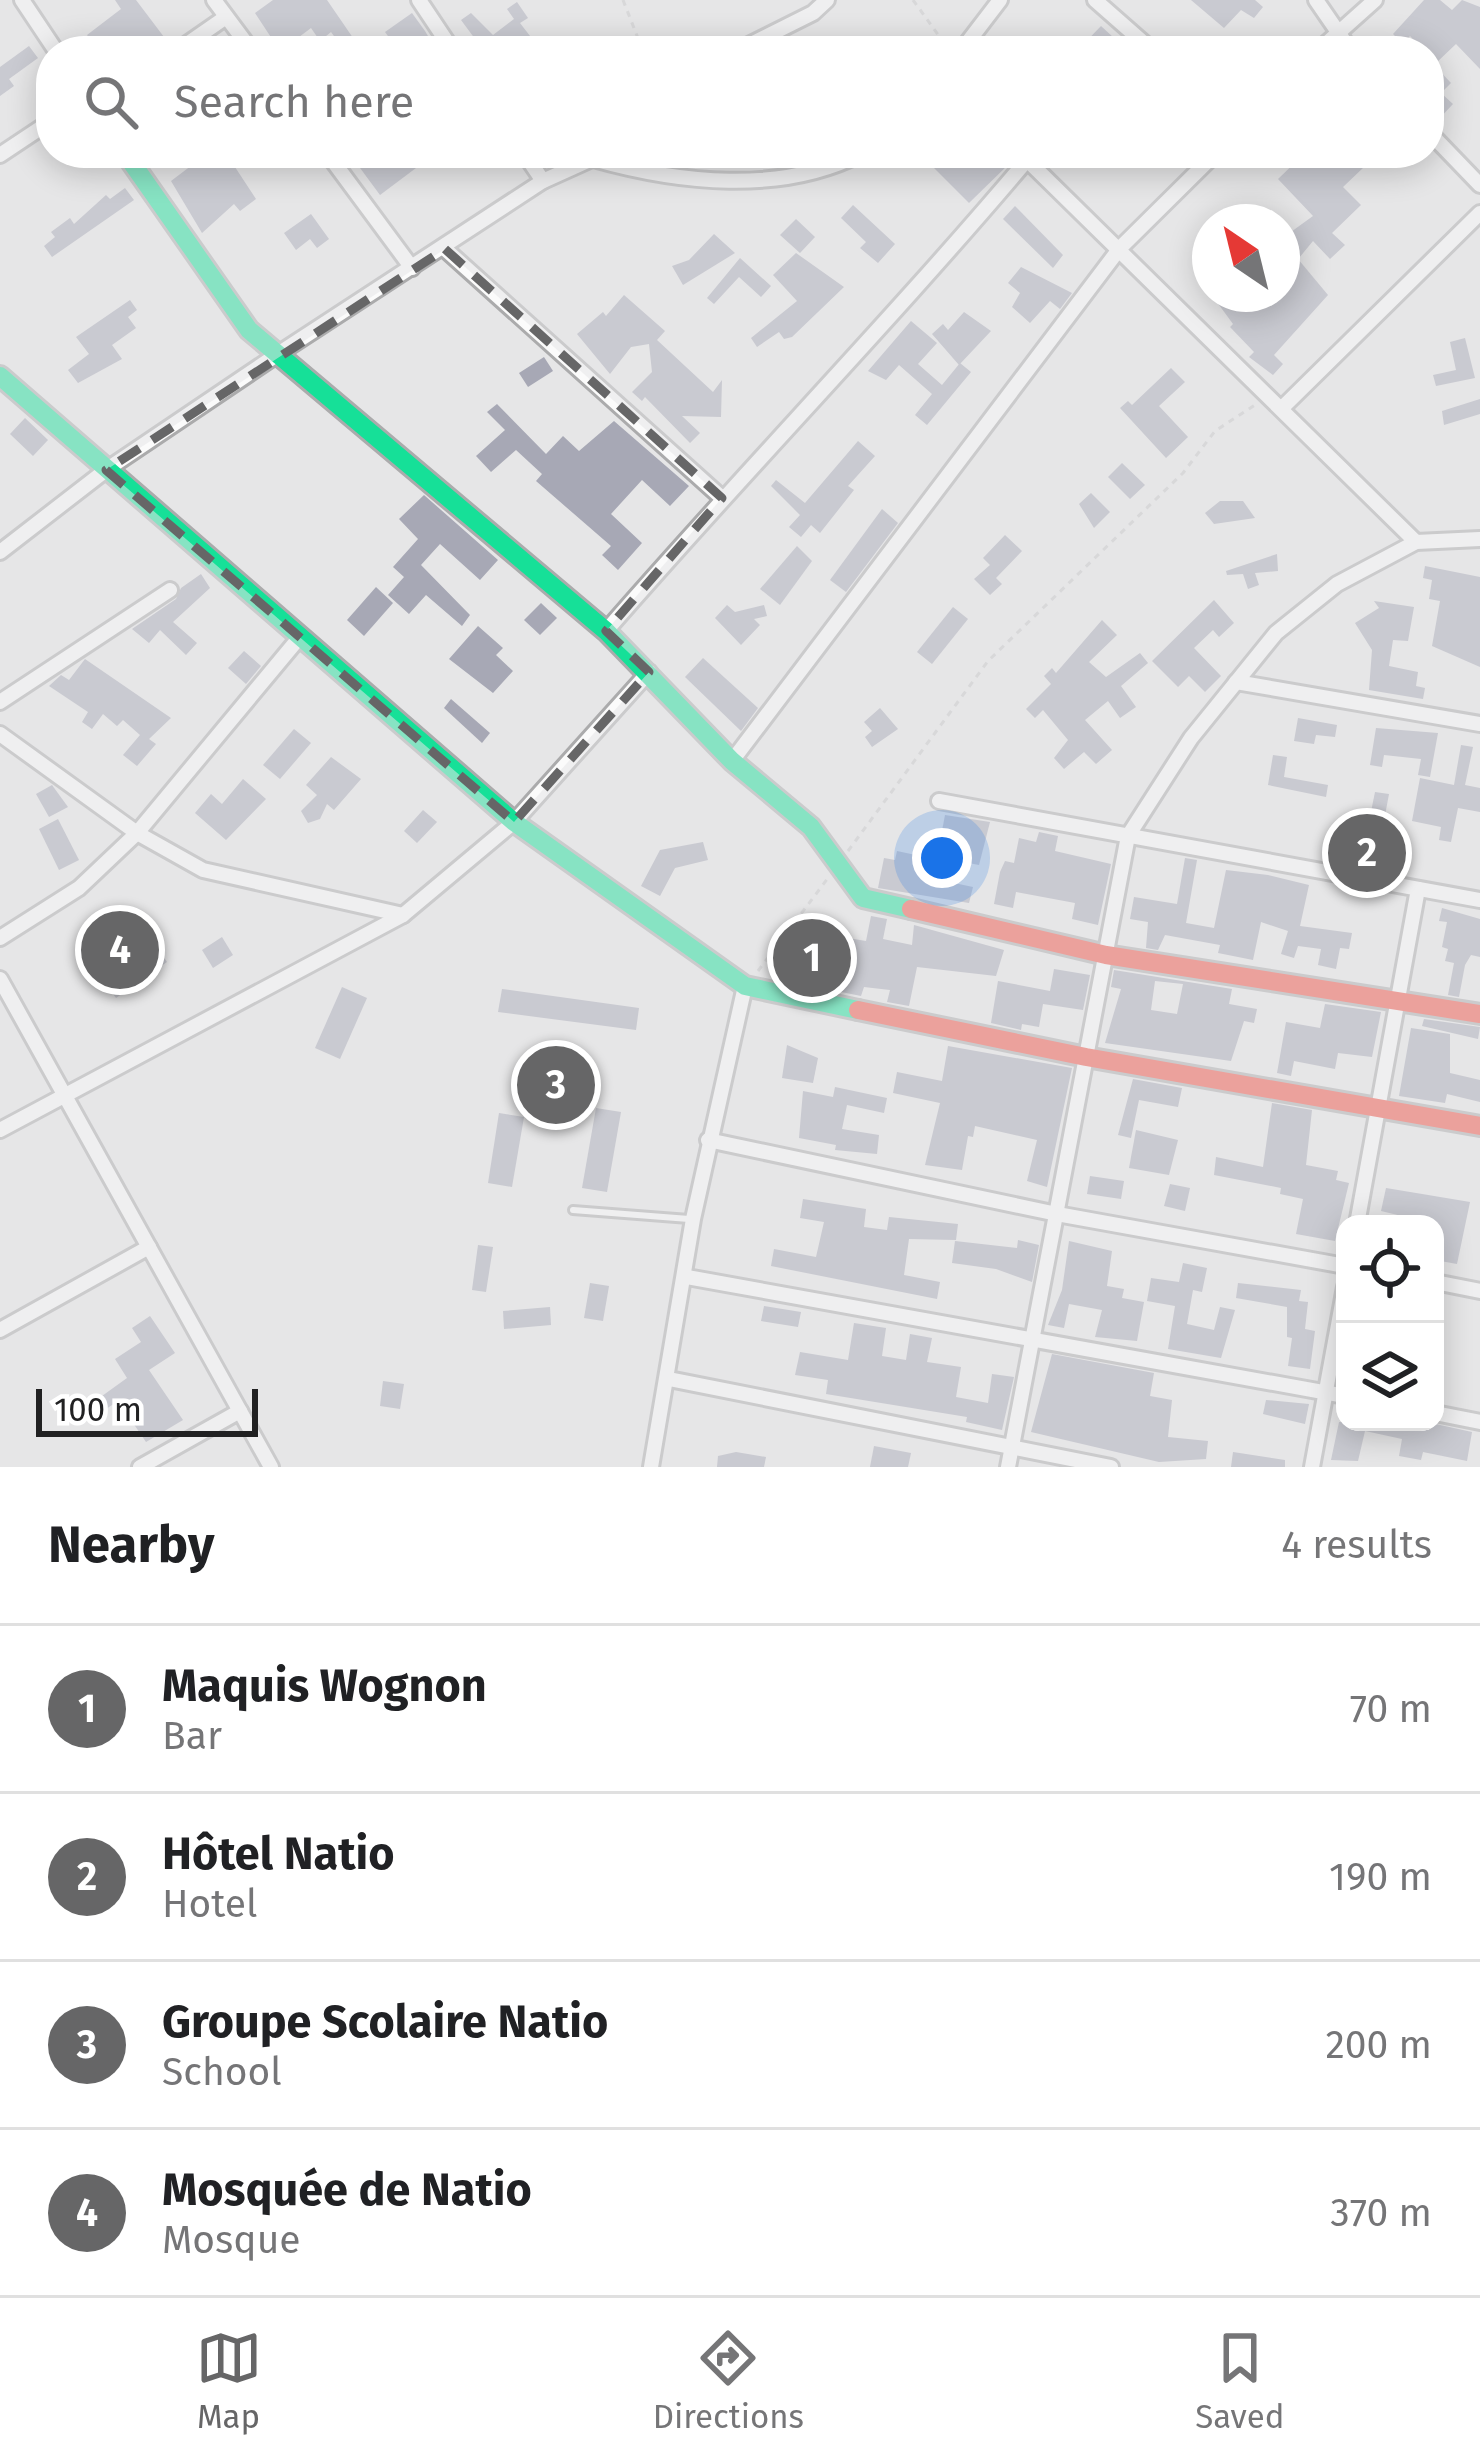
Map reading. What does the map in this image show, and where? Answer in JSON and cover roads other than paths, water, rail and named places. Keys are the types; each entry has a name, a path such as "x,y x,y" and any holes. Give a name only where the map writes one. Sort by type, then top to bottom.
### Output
{"street":[{"path":"22,0 46,36"},
{"path":"214,0 240,36"},
{"path":"419,0 443,36"},
{"path":"766,36 813,13 827,0"},
{"path":"972,36 1000,0"},
{"path":"1095,0 1136,36"},
{"path":"1316,0 1335,34 1375,0"},
{"path":"198,36 226,17"},
{"path":"0,155 36,131"},
{"path":"1444,147 1480,184"},
{"path":"136,168 249,330 281,352 606,632 732,761 811,827 863,898 1106,955 1480,1014"},
{"path":"338,168 412,268"},
{"path":"534,168 543,181"},
{"path":"0,552 106,470 281,352 543,181 572,168"},
{"path":"632,168 666,180 802,177 824,168"},
{"path":"606,632 722,498 884,329 1015,168"},
{"path":"1036,168 1416,542"},
{"path":"732,761 1120,248 1201,168"},
{"path":"1282,408 1480,213"},
{"path":"445,249 722,498"},
{"path":"0,376 514,822 745,986 1086,1057 1480,1126"},
{"path":"1008,1467 1129,836 1191,738 1276,633 1337,584 1416,542 1480,539"},
{"path":"0,702 170,590"},
{"path":"0,938 79,888 137,833 299,638"},
{"path":"0,1130 403,915 514,822 649,672"},
{"path":"1236,682 1480,724"},
{"path":"0,734 137,833 203,870 403,915"},
{"path":"939,801 1480,900"},
{"path":"1359,1215 1418,889"},
{"path":"0,979 272,1467"},
{"path":"651,1467 687,1277 692,1219 745,986"},
{"path":"708,1140 1057,1214 1336,1264"},
{"path":"0,1330 149,1247"},
{"path":"687,1277 1336,1394"},
{"path":"1444,1284 1480,1291"},
{"path":"1312,1467 1339,1323"},
{"path":"669,1379 1111,1467"},
{"path":"140,1467 240,1411"},
{"path":"1444,1415 1480,1421"}],"lane":[{"path":"573,1210 692,1219"}],"place":[{"name":"Hôtel Natio","path":"1367,853"},
{"name":"Mosquée de Natio","path":"120,950"},
{"name":"Maquis Wognon","path":"812,958"},
{"name":"Groupe Scolaire Natio","path":"556,1085"}]}
